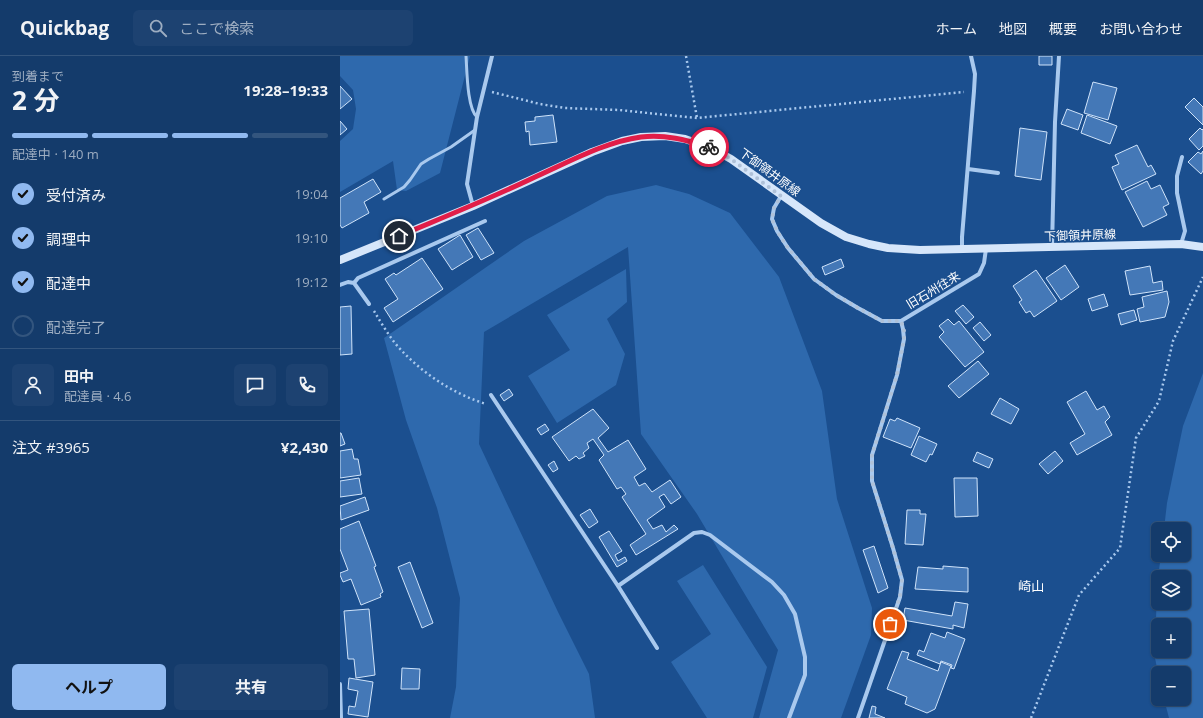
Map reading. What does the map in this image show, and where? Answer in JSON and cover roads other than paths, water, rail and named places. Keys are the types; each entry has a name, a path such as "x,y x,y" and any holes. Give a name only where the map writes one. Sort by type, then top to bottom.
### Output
{"main road":[{"name":"下御領井原線","path":"340,260 473,206 604,147 641,137 665,136 711,148 731,159 821,223 846,237 868,244 888,248 920,250 1180,244 1203,247"}],"street":[{"path":"473,206 467,184 477,117 492,56"},
{"path":"962,249 974,91 974,74 971,56"},
{"path":"1052,248 1055,122 1059,56"},
{"path":"1180,244 1185,231 1177,193 1177,176 1182,158"},
{"path":"968,169 998,173"},
{"path":"781,196 774,208 772,219 777,231 788,248 814,279 836,295 882,321 901,321"},
{"path":"354,283 358,278 485,221"},
{"name":"旧石州往来","path":"858,718 900,597 902,580 872,481 872,455 897,375 904,339 904,329 901,321 979,274 984,263 986,249"},
{"path":"340,285 348,282 354,283 369,304"},
{"path":"490,395 618,586 657,648"},
{"path":"618,586 694,533 702,532 710,535 772,582 784,595 795,614 805,657 805,675 789,718"},
{"path":"340,684 340,718"}],"lane":[{"path":"466,56 470,103 473,114 477,117"},
{"path":"384,198 404,187 421,164 452,147 475,130"}],"district":[{"name":"崎山","path":"1031,586"}]}
